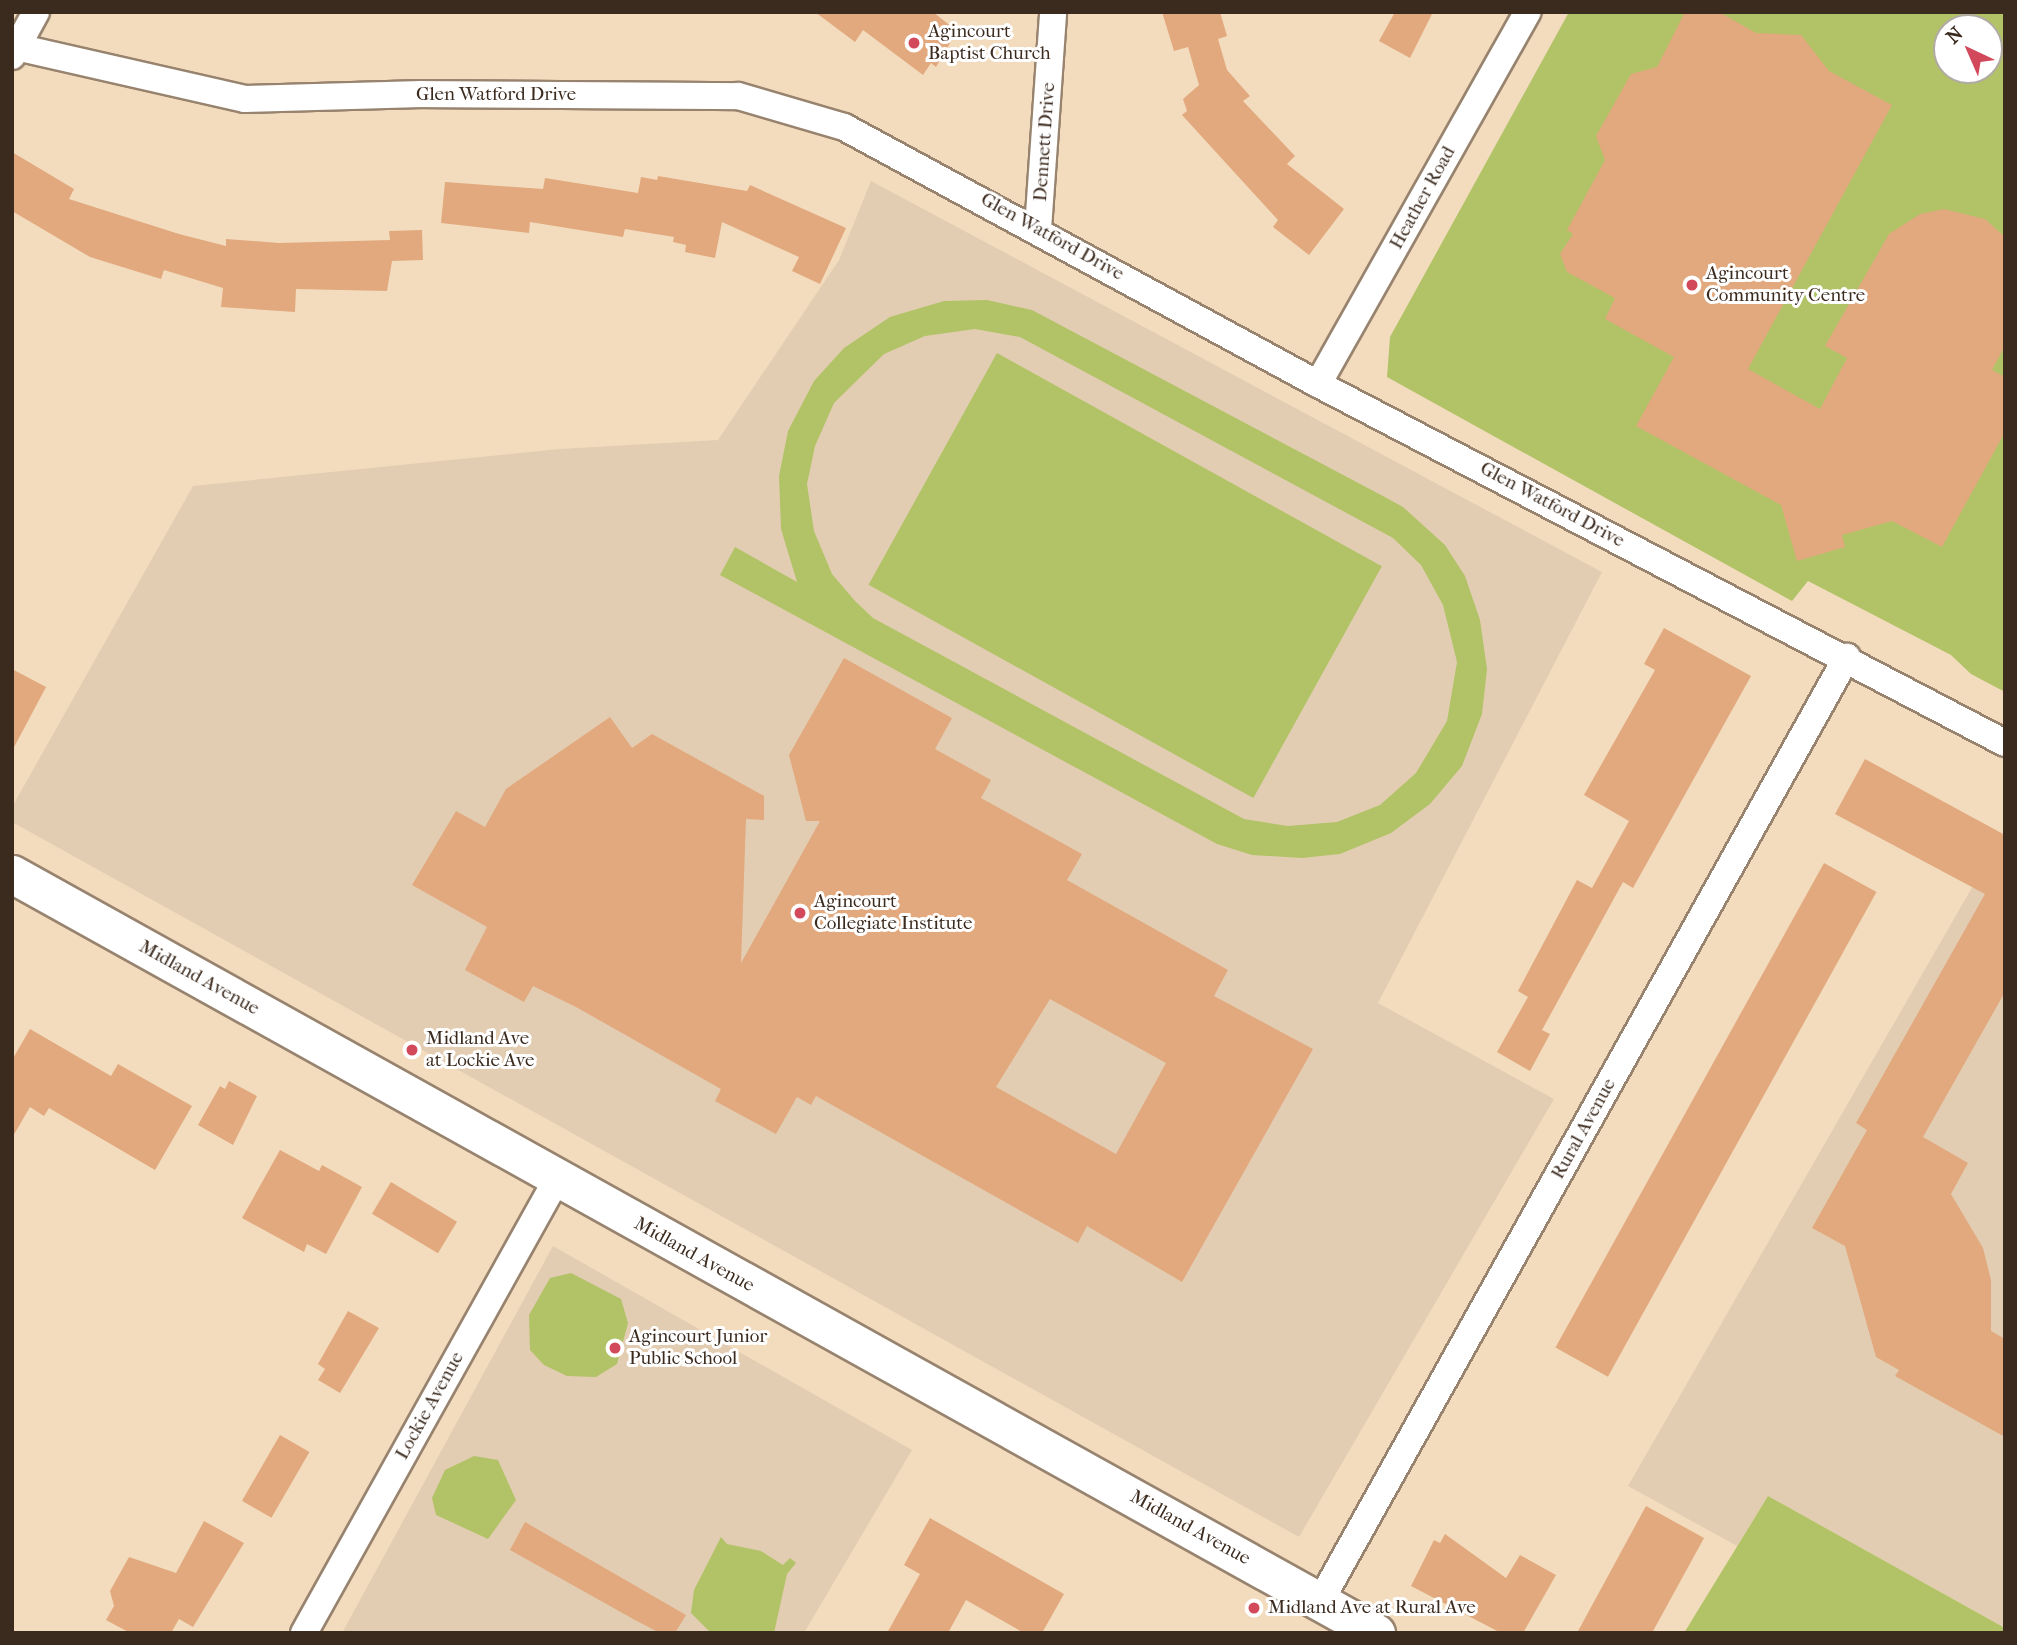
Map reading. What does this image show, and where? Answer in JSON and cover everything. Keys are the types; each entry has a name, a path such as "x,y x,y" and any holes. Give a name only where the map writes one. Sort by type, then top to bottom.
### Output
{"main road":[{"name":"Midland Avenue","path":"12,874 1376,1633"}],"street":[{"path":"14,50 36,12"},
{"name":"Dennett Drive","path":"1038,229 1053,12"},
{"name":"Heather Road","path":"1318,383 1528,12"},
{"name":"Glen Watford Drive","path":"14,50 245,99 422,94 738,96 844,127 1038,229 1318,383 1847,657 2005,743"},
{"name":"Rural Avenue","path":"1321,1600 1847,657"},
{"name":"Lockie Avenue","path":"304,1633 557,1179"}],"shaded area":[{"name":"Agincourt Collegiate Institute","path":"871,181 1602,572 1378,1003 1554,1099 1299,1537 12,822 12,807 193,486 559,449 718,440 839,260"},
{"path":"2005,830 2005,1628 1768,1496 1737,1546 1628,1486"},
{"name":"Agincourt Junior Public School","path":"553,1246 912,1450 804,1633 342,1633"}],"green space":[{"path":"1569,12 2005,12 2005,692 1971,674 1951,655 1808,581 1792,601 1387,377 1390,337"},
{"path":"987,300 1032,310 1403,507 1445,545 1465,576 1480,620 1487,669 1482,714 1462,766 1430,804 1391,833 1340,854 1302,858 1252,855 1217,844 720,575 735,547 797,582 781,529 779,476 788,431 814,381 844,348 890,317 944,301","holes":["975,329 1020,337 1393,538 1421,565 1443,605 1457,662 1447,721 1416,773 1380,805 1337,822 1288,826 1244,819 873,618 832,574 814,531 807,484 815,446 834,403 884,354 925,336"]},
{"path":"997,353 1382,566 1253,798 869,585"},
{"path":"571,1273 621,1299 628,1323 617,1364 596,1377 567,1376 544,1365 530,1350 529,1315 550,1278"},
{"path":"474,1456 498,1460 516,1500 488,1539 436,1515 432,1498 445,1470"},
{"path":"1768,1496 2005,1628 2005,1633 1684,1633"},
{"path":"721,1537 727,1544 761,1551 783,1565 790,1558 796,1563 787,1574 774,1633 711,1633 691,1613 694,1590"}],"building":[{"name":"Agincourt Baptist Church","path":"815,12 933,12 957,31 936,67 931,63 923,75 863,30 855,42"},
{"path":"1162,12 1220,12 1227,36 1218,39 1227,70 1250,96 1243,101 1295,156 1287,164 1344,209 1309,255 1273,227 1278,220 1182,115 1187,111 1183,99 1199,85 1188,47 1174,51"},
{"path":"1395,12 1433,12 1410,58 1379,41"},
{"name":"Agincourt Community Centre","path":"1685,12 1719,12 1756,33 1801,35 1829,71 1892,105 1748,369 1820,409 1847,358 1825,346 1889,234 1920,214 1944,209 1985,219 2005,237 2005,346 1992,370 2005,377 2005,432 1942,547 1892,521 1842,535 1845,547 1797,561 1781,505 1636,426 1674,357 1605,319 1615,298 1567,272 1560,254 1573,234 1567,230 1605,160 1596,136 1631,74 1657,67"},
{"path":"12,152 74,189 69,199 179,234 226,246 226,239 279,243 390,240 389,231 422,230 423,260 392,261 387,291 296,289 295,312 221,307 223,288 164,270 161,279 90,257 12,211"},
{"path":"658,176 747,191 750,185 846,228 820,284 792,271 799,257 722,222 715,258 685,252 686,245 673,242 674,237 625,229 623,237 530,222 529,233 441,223 445,182 543,189 545,178 638,193 641,177 657,180"},
{"path":"1664,628 1751,676 1633,888 1623,882 1542,1030 1550,1034 1530,1071 1497,1052 1528,997 1518,991 1577,880 1592,888 1629,821 1584,795 1655,670 1644,664"},
{"path":"844,658 952,718 935,749 991,780 981,798 1082,854 1067,880 1228,970 1214,996 1313,1049 1182,1282 1087,1226 1078,1243 816,1096 811,1105 797,1097 776,1134 715,1101 721,1089 576,1007 533,986 524,1002 465,970 487,927 412,885 456,811 485,827 506,789 610,717 632,748 652,734 764,796 764,820 746,819 741,963 820,821 806,821 789,755","holes":["1050,999 1166,1063 1116,1154 996,1087"]},
{"path":"12,669 46,687 12,751"},
{"path":"1865,759 2005,835 2005,992 1923,1137 1968,1163 1951,1194 1983,1248 1991,1280 1991,1331 2005,1339 2005,1437 1895,1376 1899,1370 1876,1357 1845,1246 1812,1228 1867,1130 1856,1123 1985,894 1835,814"},
{"path":"1824,863 1876,892 1608,1377 1555,1348"},
{"path":"30,1029 111,1076 118,1064 192,1106 155,1170 49,1108 44,1116 30,1107 12,1138 12,1060"},
{"path":"229,1081 257,1096 233,1145 198,1125 220,1086 225,1089"},
{"path":"280,1150 319,1171 322,1165 362,1187 326,1254 307,1244 304,1252 242,1218"},
{"path":"391,1182 457,1222 438,1253 372,1214"},
{"path":"348,1311 379,1328 340,1393 318,1380 325,1369 318,1364"},
{"path":"280,1435 309,1452 271,1518 242,1501"},
{"path":"1646,1506 1704,1538 1652,1633 1577,1633"},
{"path":"930,1518 1064,1594 1042,1633 1024,1633 966,1600 948,1633 887,1633 920,1574 904,1565"},
{"path":"204,1521 244,1543 193,1627 179,1619 171,1633 130,1633 106,1620 114,1606 110,1591 129,1557 176,1573"},
{"path":"525,1522 686,1615 675,1633 660,1633 510,1550"},
{"path":"1445,1534 1506,1578 1520,1555 1556,1575 1523,1633 1501,1633 1411,1586 1434,1540 1440,1543"}],"place":[{"name":"Agincourt Baptist Church","path":"914,43"},
{"name":"Agincourt Community Centre","path":"1692,285"},
{"name":"Agincourt Collegiate Institute","path":"800,913"},
{"name":"Midland Ave at Lockie Ave","path":"412,1050"},
{"name":"Agincourt Junior Public School","path":"615,1348"},
{"name":"Midland Ave at Rural Ave","path":"1254,1608"}]}
